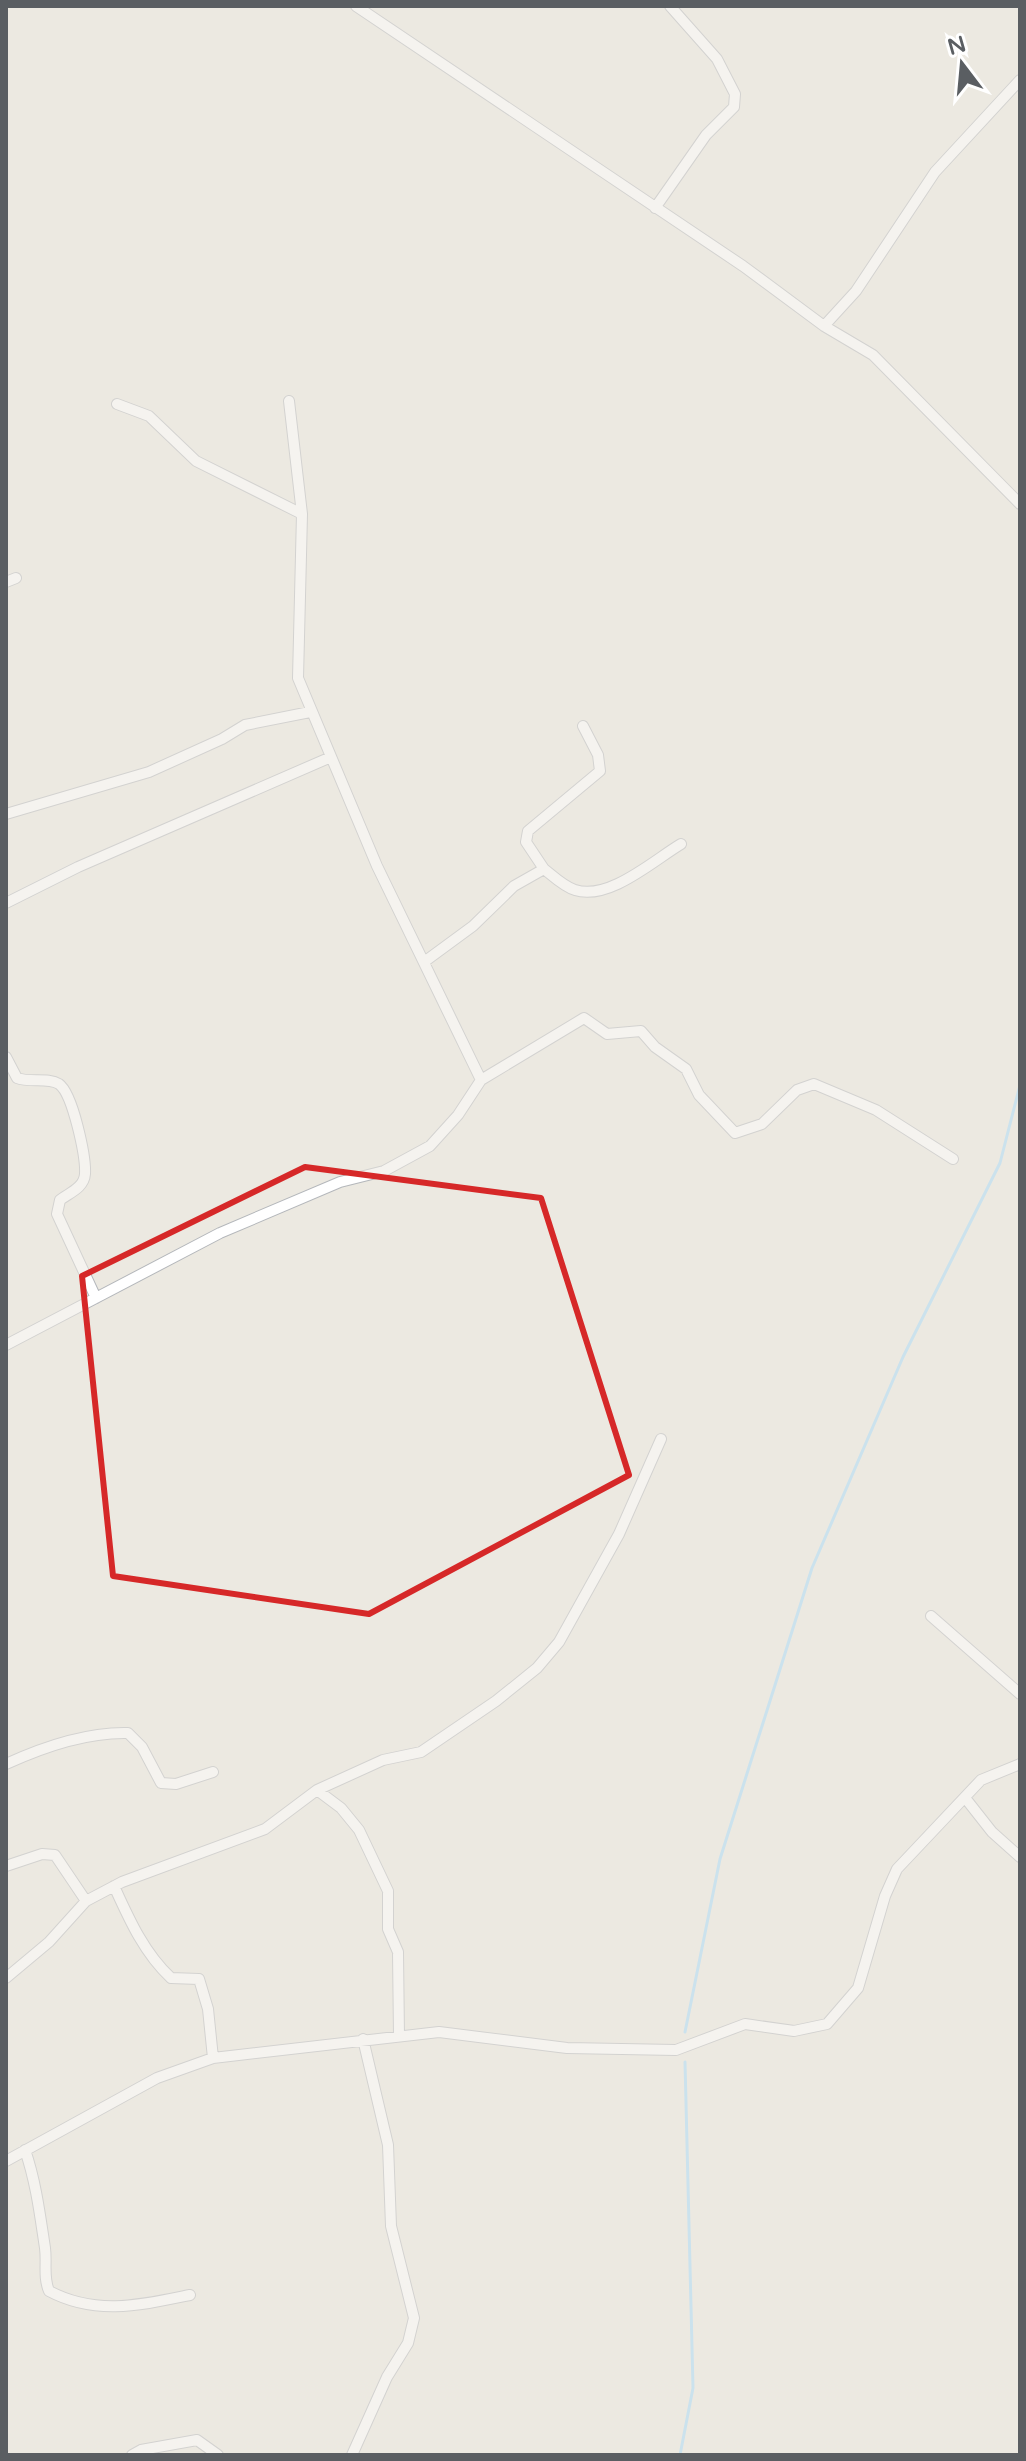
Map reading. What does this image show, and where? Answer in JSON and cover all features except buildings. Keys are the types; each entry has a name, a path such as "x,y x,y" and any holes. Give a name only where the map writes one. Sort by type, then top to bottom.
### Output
{"street":[{"path":"356,6 824,326 873,355 1020,504"},
{"path":"655,208 706,135 734,107 735,94 717,59 670,6"},
{"path":"824,326 856,291 935,172 1020,80"},
{"path":"289,401 302,514 298,678 377,866 481,1080"},
{"path":"117,404 149,416 196,461 302,514"},
{"path":"6,814 149,772 222,739 245,725 310,712"},
{"path":"583,726 598,755 600,771 528,831 526,842 544,869 571,890 585,892 615,884 681,844"},
{"path":"6,903 78,867 331,757"},
{"path":"424,962 473,926 514,886 544,869"},
{"path":"6,1345 220,1233 340,1182 384,1171 430,1146 458,1115 481,1080 584,1018 607,1034 641,1031 655,1047 686,1069 699,1095 735,1133 762,1124 797,1090 814,1084 876,1110 953,1159"},
{"path":"6,1057 17,1078 28,1082 55,1081 64,1088 76,1121 85,1176 77,1190 60,1200 57,1214 96,1298"},
{"path":"6,1978 49,1942 86,1901 114,1886 265,1829 317,1790 383,1760 421,1752 496,1701 537,1668 559,1642 619,1534 661,1439"},
{"path":"931,1616 1020,1694"},
{"path":"6,1764 33,1751 108,1733 128,1733 142,1747 161,1783 176,1784 213,1772"},
{"path":"6,2161 157,2078 213,2058 439,2032 567,2048 676,2050 745,2024 794,2031 827,2024 858,1988 885,1896 897,1869 981,1780 1020,1764"},
{"path":"317,1790 341,1808 359,1830 388,1891 388,1929 398,1952 399,2036"},
{"path":"966,1799 992,1832 1020,1857"},
{"path":"6,1866 42,1854 55,1855 86,1901"},
{"path":"114,1886 133,1927 161,1970 171,1978 199,1979 208,2009 213,2058"},
{"path":"352,2455 387,2377 408,2343 414,2318 391,2226 388,2145 363,2039"},
{"path":"25,2150 36,2181 45,2252 45,2282 49,2291 74,2303 110,2309 190,2295"},
{"path":"132,2455 141,2450 197,2440 218,2455"}],"highlighted area":[{"path":"305,1167 541,1198 629,1475 369,1614 113,1576 82,1276"}],"waterway":[{"path":"685,2032 720,1859 812,1568 903,1357 1000,1163 1020,1085"},
{"path":"680,2455 693,2388 685,2062"}]}
